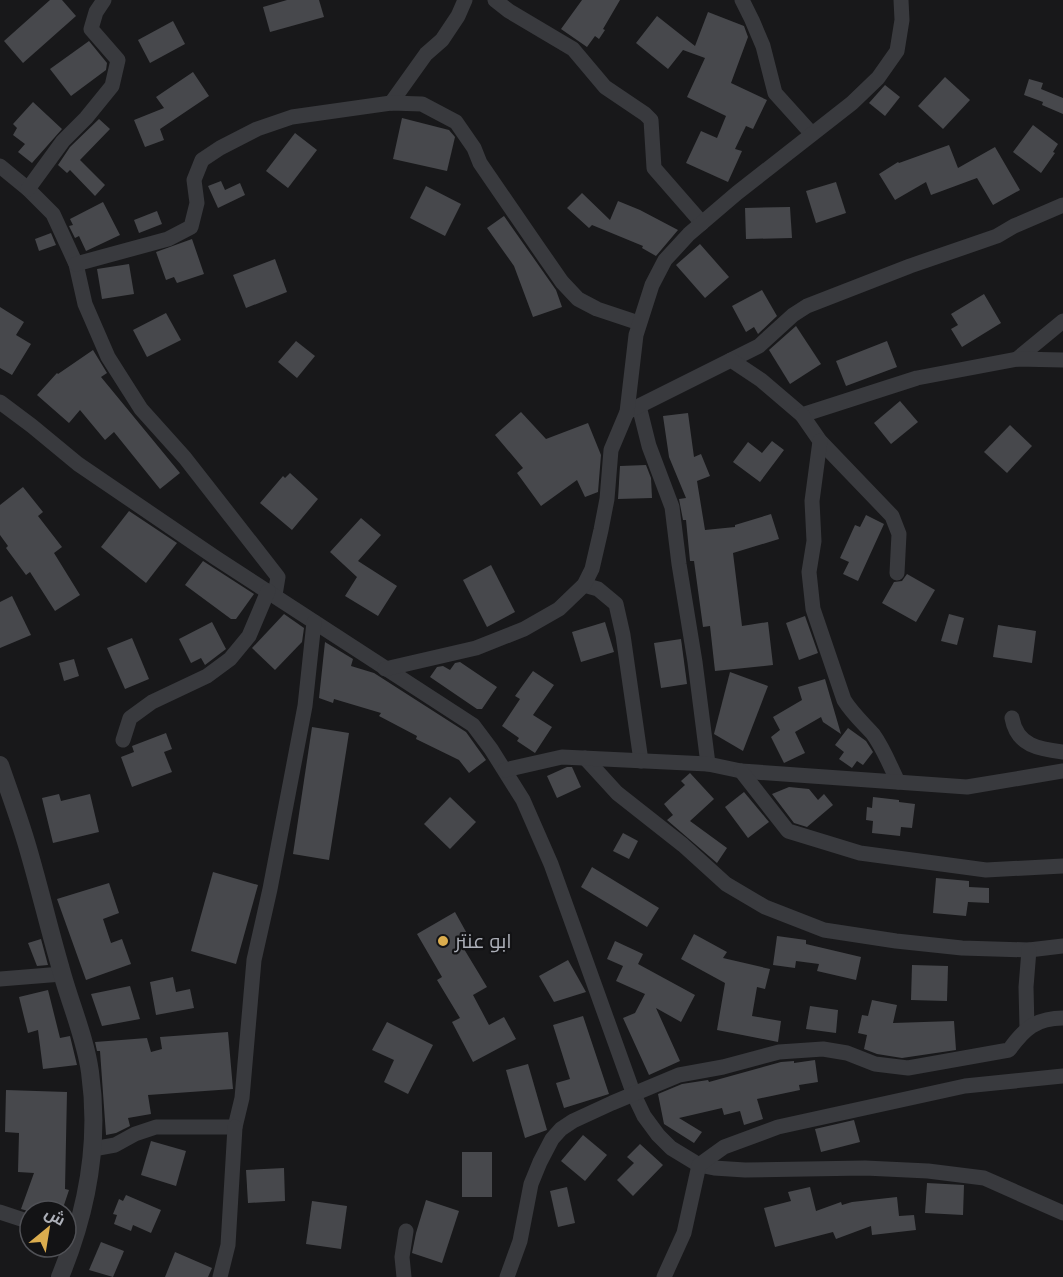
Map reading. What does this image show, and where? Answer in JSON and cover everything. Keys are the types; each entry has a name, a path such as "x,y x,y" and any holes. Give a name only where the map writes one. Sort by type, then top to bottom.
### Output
{"street":[{"path":"28,189 63,141 86,118 112,86 118,60 91,29 96,12 104,0"},
{"path":"391,103 426,54 442,40 458,16 465,0"},
{"path":"495,0 509,11 573,49 605,87 651,120 654,168 702,223"},
{"path":"742,0 763,46 775,93 812,134"},
{"path":"708,764 672,507 633,409 636,335 639,323 651,285 665,260 689,234 852,103 878,78 897,51 902,20 901,0"},
{"path":"76,264 168,239 191,227 197,204 194,180 202,160 219,148 257,129 292,117 391,103 422,104 456,122 474,148 480,163 562,282 578,299 597,309 639,323"},
{"path":"0,166 28,189 52,214 76,264 85,304 108,357 141,409 185,458 278,577 249,636 230,659 207,676 152,702 130,718 123,740"},
{"path":"385,669 476,648 524,629 560,609 584,585 592,568 608,499 611,450 633,409 759,346 793,315 807,306 910,266 997,236 1014,226 1063,206"},
{"path":"1017,359 1063,321"},
{"path":"802,415 917,378 1017,359 1063,360"},
{"path":"731,360 761,380 802,415 820,441 892,516 899,534 897,573"},
{"path":"0,402 78,465 473,725 492,748 523,800 550,864 634,1095 644,1116 671,1148 699,1165 714,1168 745,1170 865,1168 928,1171 984,1178 1063,1213"},
{"path":"820,441 812,501 814,541 809,572 813,609 844,700 885,753 898,782"},
{"path":"584,585 598,589 616,604 623,634 641,761"},
{"path":"220,1277 228,1245 235,1127 242,1098 254,960 305,706 314,622"},
{"path":"1012,718 1018,736 1030,744 1045,750 1063,752"},
{"path":"505,770 562,757 708,764 741,771 967,787 1063,771"},
{"path":"585,758 617,793 683,845 726,884 765,907 824,930 896,941 1029,950 1063,946"},
{"path":"0,765 29,851 90,1071 93,1149 91,1172 78,1214"},
{"path":"741,771 788,831 860,853 986,870 1063,866"},
{"path":"1027,1028 1026,987 1029,950"},
{"path":"0,979 62,974"},
{"path":"507,1277 520,1241 531,1184 540,1162 552,1139 573,1121 679,1075 723,1067 779,1052 823,1049 847,1053 874,1064 908,1068 942,1064 1010,1050 1027,1028 1052,1018 1063,1018"},
{"path":"664,1277 684,1233 699,1165 724,1147 778,1127 965,1086 1063,1076"},
{"path":"93,1149 115,1145 135,1134 156,1127 235,1127"},
{"path":"0,1212 18,1218"},
{"path":"404,1277 402,1257 406,1231"},
{"path":"60,1277 65,1259"}],"building":[{"path":"50,0 62,0 76,16 23,63 4,41"},
{"path":"287,0 319,0 324,17 270,32 263,7"},
{"path":"582,0 620,0 599,39 595,36 587,47 561,29"},
{"path":"708,12 744,26 748,37 731,83 767,100 753,129 746,126 735,149 742,151 728,182 686,163 701,131 717,138 726,116 687,97 705,58 683,50 668,69 636,43 657,16 695,46"},
{"path":"173,21 185,44 150,63 138,40"},
{"path":"89,41 107,63 106,70 71,96 50,69"},
{"path":"193,72 209,96 160,129 164,140 145,147 134,120 164,108 156,97"},
{"path":"945,77 970,100 943,129 918,106"},
{"path":"1029,79 1043,83 1041,89 1063,98 1063,114 1042,105 1043,102 1024,95"},
{"path":"885,85 900,97 885,116 869,103"},
{"path":"33,102 62,129 32,163 18,152 25,144 13,135 17,128 13,124"},
{"path":"402,118 449,130 455,137 447,171 393,159"},
{"path":"99,119 110,129 80,160 105,185 95,196 70,170 67,173 58,165 70,147"},
{"path":"1033,125 1058,144 1053,152 1055,153 1041,173 1013,152"},
{"path":"295,133 317,150 288,188 266,171"},
{"path":"949,145 958,168 995,147 1020,190 993,205 977,178 931,195 926,182 895,200 879,174 898,162"},
{"path":"221,181 225,190 240,183 245,195 218,208 208,186"},
{"path":"836,182 846,213 816,223 806,191"},
{"path":"426,186 461,204 445,236 410,218"},
{"path":"582,193 610,220 618,201 678,230 656,256 642,248 643,246 592,225 589,228 567,208"},
{"path":"103,202 120,235 86,251 79,236 75,238 69,226 73,225 70,219"},
{"path":"790,207 792,238 746,239 745,208"},
{"path":"157,211 162,224 139,233 134,220"},
{"path":"504,216 556,290 562,307 533,317 514,266 487,228"},
{"path":"51,233 56,245 39,251 35,239"},
{"path":"192,239 204,274 177,283 174,277 166,280 156,252"},
{"path":"700,244 729,277 705,298 676,265"},
{"path":"275,259 287,292 246,308 233,275"},
{"path":"129,264 134,294 102,299 97,269"},
{"path":"762,290 777,316 758,334 754,327 746,332 732,306"},
{"path":"984,294 1001,323 962,347 951,329 958,325 951,314"},
{"path":"0,307 24,322 16,335 31,344 12,375 0,368"},
{"path":"166,313 181,340 147,357 133,330"},
{"path":"796,326 821,364 790,384 769,350"},
{"path":"296,341 315,356 297,378 278,362"},
{"path":"887,341 897,367 846,386 836,361"},
{"path":"93,350 107,373 101,377 180,473 160,489 114,432 105,440 80,410 69,423 37,395 57,373"},
{"path":"900,401 918,422 891,444 874,423"},
{"path":"521,412 546,439 588,423 601,455 598,492 585,497 577,480 541,506 517,473 523,468 495,435"},
{"path":"688,413 694,457 701,454 710,476 697,481 705,530 735,527 735,525 771,514 779,539 733,553 742,626 768,622 773,665 715,671 710,626 703,627 694,561 690,561 686,520 683,520 679,499 686,498 669,457 663,416"},
{"path":"1010,425 1032,446 1007,473 984,452"},
{"path":"772,441 784,450 760,482 733,462 748,442 762,453"},
{"path":"646,465 651,478 652,498 618,499 620,466"},
{"path":"290,473 318,499 292,530 260,503 283,476 285,478"},
{"path":"23,487 43,512 38,516 62,547 54,553 80,595 55,611 30,572 26,575 6,548 8,546 0,535 0,505"},
{"path":"129,511 177,543 146,583 101,547"},
{"path":"866,515 884,524 858,581 843,574 849,562 840,558 855,525 860,527"},
{"path":"361,518 381,535 358,561 397,586 378,616 345,596 357,577 330,552"},
{"path":"203,561 254,594 236,619 231,619 185,585"},
{"path":"491,565 515,612 487,627 463,580"},
{"path":"907,574 935,590 916,622 882,603 894,582 902,581"},
{"path":"12,596 31,635 0,648 0,602"},
{"path":"284,614 304,628 302,642 275,670 252,648"},
{"path":"949,614 964,618 957,645 941,641"},
{"path":"805,616 818,653 799,660 786,623"},
{"path":"212,622 226,649 205,665 201,658 191,663 179,639"},
{"path":"605,622 614,652 581,662 572,632"},
{"path":"998,625 1036,631 1032,663 993,657"},
{"path":"132,638 149,679 125,689 107,648"},
{"path":"681,639 687,684 661,688 654,643"},
{"path":"325,642 353,659 351,666 374,673 466,732 486,760 469,773 459,760 416,739 417,736 379,716 381,713 334,699 333,703 319,698"},
{"path":"74,659 79,676 64,681 59,663"},
{"path":"460,662 497,687 482,709 477,709 430,677 437,667 443,666 450,670 455,663"},
{"path":"533,671 554,685 533,715 552,727 535,753 517,741 519,738 502,726 520,699 515,696"},
{"path":"730,672 768,686 743,751 714,734"},
{"path":"825,679 841,734 823,722 821,717 795,732 805,753 784,763 771,737 780,730 773,717 802,700 798,687"},
{"path":"312,727 349,733 329,860 293,854"},
{"path":"848,728 866,741 873,752 863,765 857,761 852,768 839,759 844,752 835,745"},
{"path":"166,733 172,749 164,752 172,772 132,787 121,757 134,752 132,746"},
{"path":"572,767 581,787 557,798 547,776"},
{"path":"690,773 714,799 690,821 727,848 717,863 667,820 673,815 664,804 685,785 681,781"},
{"path":"789,787 809,789 818,800 824,794 833,805 807,827 794,823 772,794"},
{"path":"744,792 769,822 748,838 725,807"},
{"path":"59,794 61,801 90,794 99,832 53,843 42,798"},
{"path":"450,797 476,822 450,849 424,824"},
{"path":"873,797 915,804 912,828 901,827 900,836 872,833 873,821 866,820 867,807 872,808"},
{"path":"623,833 638,841 629,859 613,851"},
{"path":"592,867 659,908 647,927 581,887"},
{"path":"213,872 258,885 236,964 191,951"},
{"path":"936,878 969,881 969,887 989,888 989,903 968,902 966,916 933,913"},
{"path":"109,883 119,913 103,919 111,943 122,939 131,964 86,980 57,899"},
{"path":"455,912 470,939 461,944 487,987 473,995 489,1025 504,1017 516,1039 473,1062 452,1022 460,1018 437,980 442,977 417,934"},
{"path":"694,934 727,952 723,958 770,969 765,989 757,987 752,1016 781,1021 778,1042 717,1030 725,983 681,959"},
{"path":"777,936 806,940 806,944 861,957 856,980 817,971 819,964 796,961 795,968 773,965"},
{"path":"41,939 48,965 37,966 28,943"},
{"path":"615,941 643,954 638,964 695,995 681,1022 656,1008 680,1061 649,1075 623,1018 635,1013 645,994 616,981 623,966 607,959"},
{"path":"568,960 586,992 554,1002 539,976"},
{"path":"912,965 948,966 947,1001 911,1000"},
{"path":"173,977 176,992 190,989 194,1008 156,1015 150,982"},
{"path":"130,986 140,1019 102,1026 91,994"},
{"path":"48,990 60,1038 70,1036 77,1065 43,1069 38,1030 28,1033 19,997"},
{"path":"872,1000 897,1005 893,1023 954,1021 956,1050 902,1058 877,1054 864,1049 867,1035 858,1033 862,1015 868,1016"},
{"path":"810,1006 838,1010 836,1033 806,1029"},
{"path":"583,1016 609,1094 564,1108 556,1083 570,1079 553,1025"},
{"path":"387,1022 433,1045 408,1094 384,1082 394,1060 372,1050"},
{"path":"228,1032 233,1089 148,1095 151,1114 128,1118 130,1126 106,1135 100,1051 97,1051 95,1042 147,1038 151,1052 162,1049 160,1037"},
{"path":"815,1060 818,1082 799,1085 800,1090 757,1099 763,1119 744,1125 740,1111 724,1115 722,1108 679,1118 702,1132 694,1143 664,1124 658,1094 682,1084 708,1080 709,1082 781,1062"},
{"path":"528,1064 547,1130 525,1138 506,1070"},
{"path":"6,1090 67,1092 65,1189 69,1190 66,1199 25,1199 34,1173 18,1172 19,1133 5,1132"},
{"path":"854,1120 860,1142 821,1152 815,1129"},
{"path":"583,1135 607,1155 585,1181 561,1161"},
{"path":"151,1141 186,1151 176,1186 141,1175"},
{"path":"640,1144 663,1165 633,1196 617,1180 634,1163 627,1157"},
{"path":"462,1152 492,1152 492,1197 462,1197"},
{"path":"284,1168 285,1201 248,1203 246,1170"},
{"path":"927,1183 964,1185 963,1215 925,1213"},
{"path":"567,1187 575,1223 558,1227 550,1191"},
{"path":"810,1187 816,1211 841,1202 842,1205 897,1197 899,1216 914,1215 916,1230 872,1235 871,1226 836,1239 833,1232 775,1247 764,1208 791,1201 788,1192"},
{"path":"126,1195 161,1210 151,1233 133,1225 131,1231 114,1224 117,1215 113,1214 119,1199 123,1201"},
{"path":"426,1200 459,1211 442,1263 412,1253"},
{"path":"312,1201 347,1206 341,1249 306,1244"},
{"path":"101,1242 124,1251 113,1277 89,1270"},
{"path":"175,1252 212,1268 208,1277 165,1277"}],"place":[{"name":"ابو عنتر","path":"443,941"}]}
